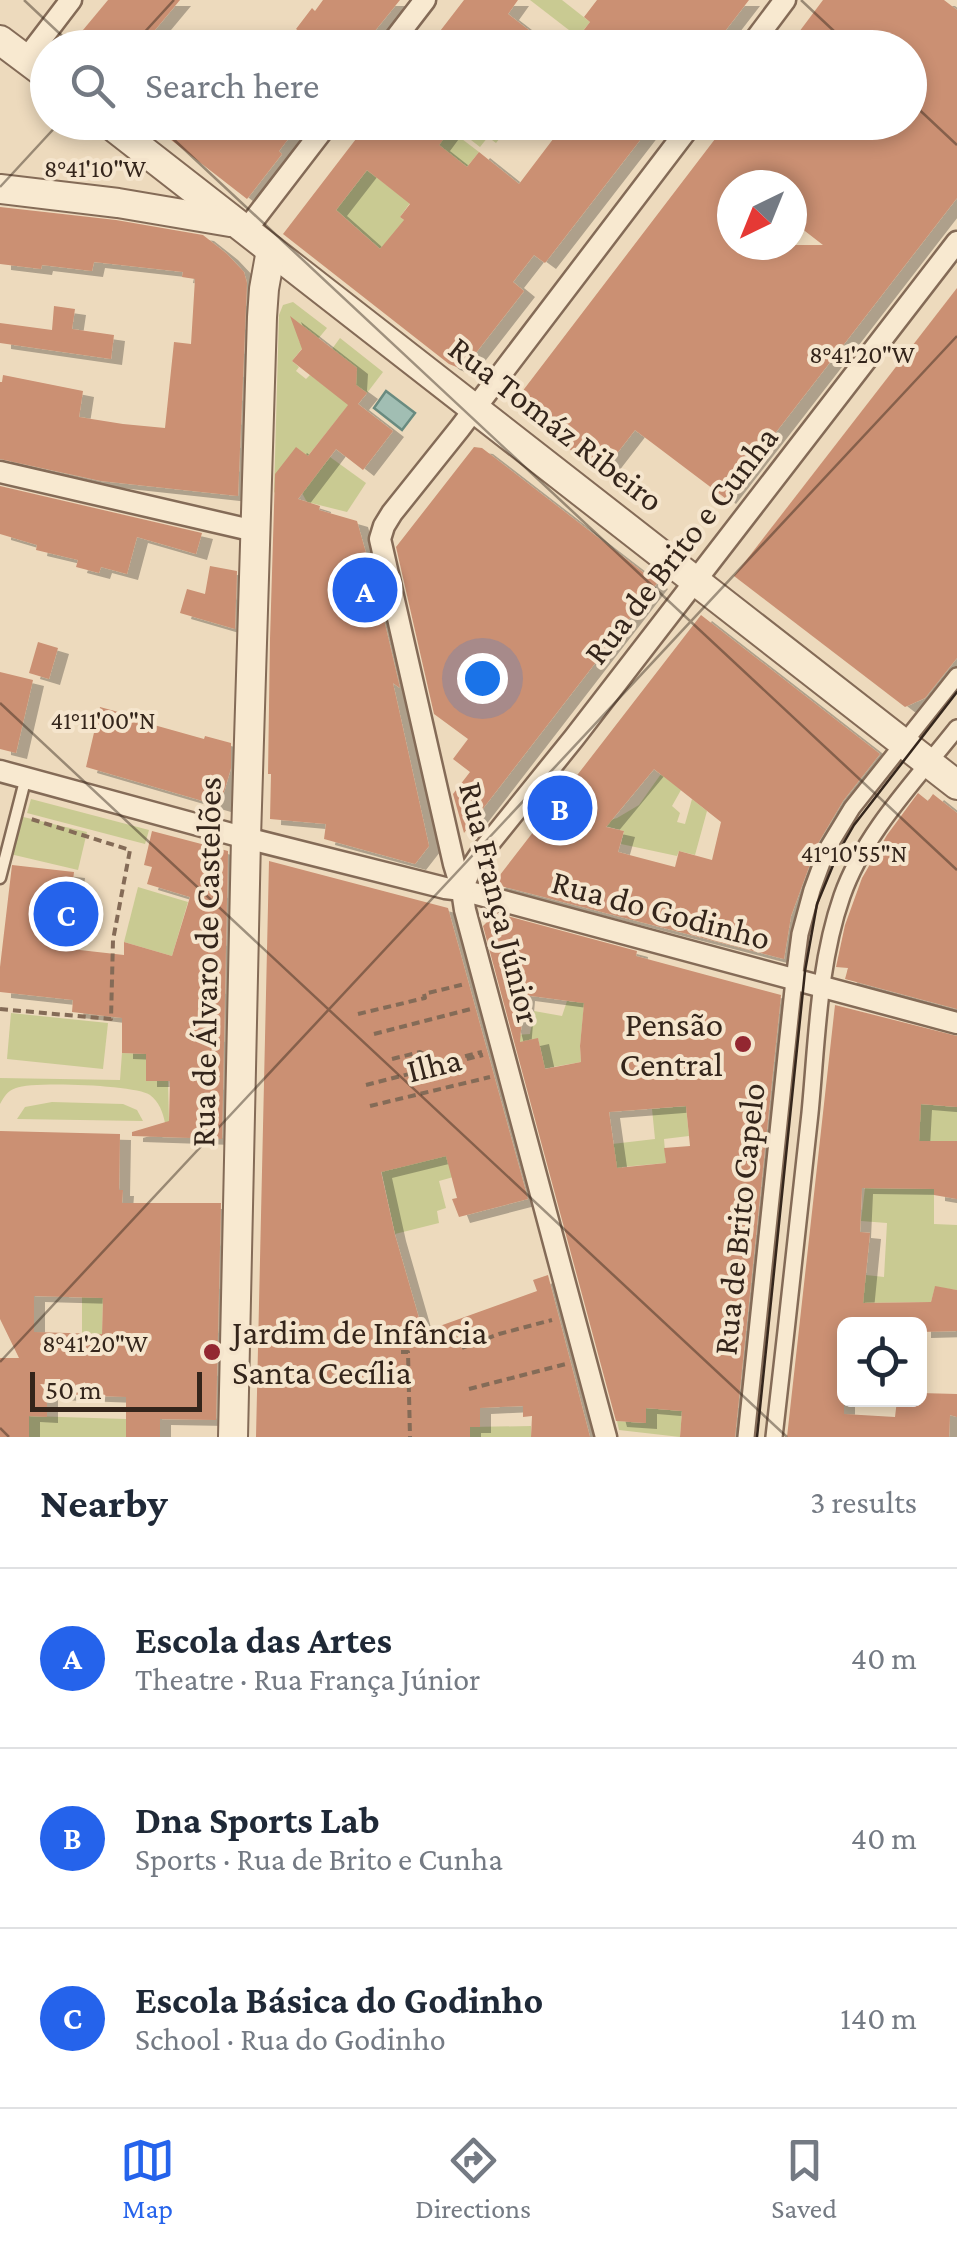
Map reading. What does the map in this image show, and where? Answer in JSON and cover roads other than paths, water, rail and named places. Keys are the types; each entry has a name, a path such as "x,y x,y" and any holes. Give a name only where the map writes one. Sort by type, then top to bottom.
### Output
{"street":[{"path":"56,30 71,0"},
{"path":"402,30 424,0"},
{"path":"762,30 785,0"},
{"path":"0,40 30,63"},
{"name":"Rua Tomáz Ribeiro","path":"130,140 957,785"},
{"path":"0,189 118,203 241,226 315,140"},
{"name":"Rua França Júnior","path":"606,1437 465,910 380,539 392,512 679,140"},
{"path":"118,203 142,193 150,185 151,162 147,154"},
{"name":"Rua de Brito e Cunha","path":"462,890 482,852 957,242"},
{"name":"Rua de Álvaro de Castelões","path":"233,1437 262,317 272,250"},
{"path":"0,472 255,531"},
{"name":"Rua de Brito Capelo","path":"746,1437 791,1006 800,934 812,890 827,849 852,808 957,676"},
{"name":"Rua de Brito Capelo","path":"774,1437 830,940 842,894 859,858 957,728"},
{"name":"Rua do Godinho","path":"0,770 246,838 823,981 957,1024"},
{"path":"791,1006 819,1012"}],"lane":[{"path":"0,878 26,777"}],"tram line":[{"path":"757,1437 805,971 817,904 854,825 957,692"}],"place":[{"name":"Escola das Artes","path":"365,590"},
{"name":"Dna Sports Lab","path":"560,808"},
{"name":"Escola Básica do Godinho","path":"66,914"},
{"name":"Pensão Central","path":"743,1044"},
{"name":"Jardim de Infância Santa Cecília","path":"212,1352"}]}
